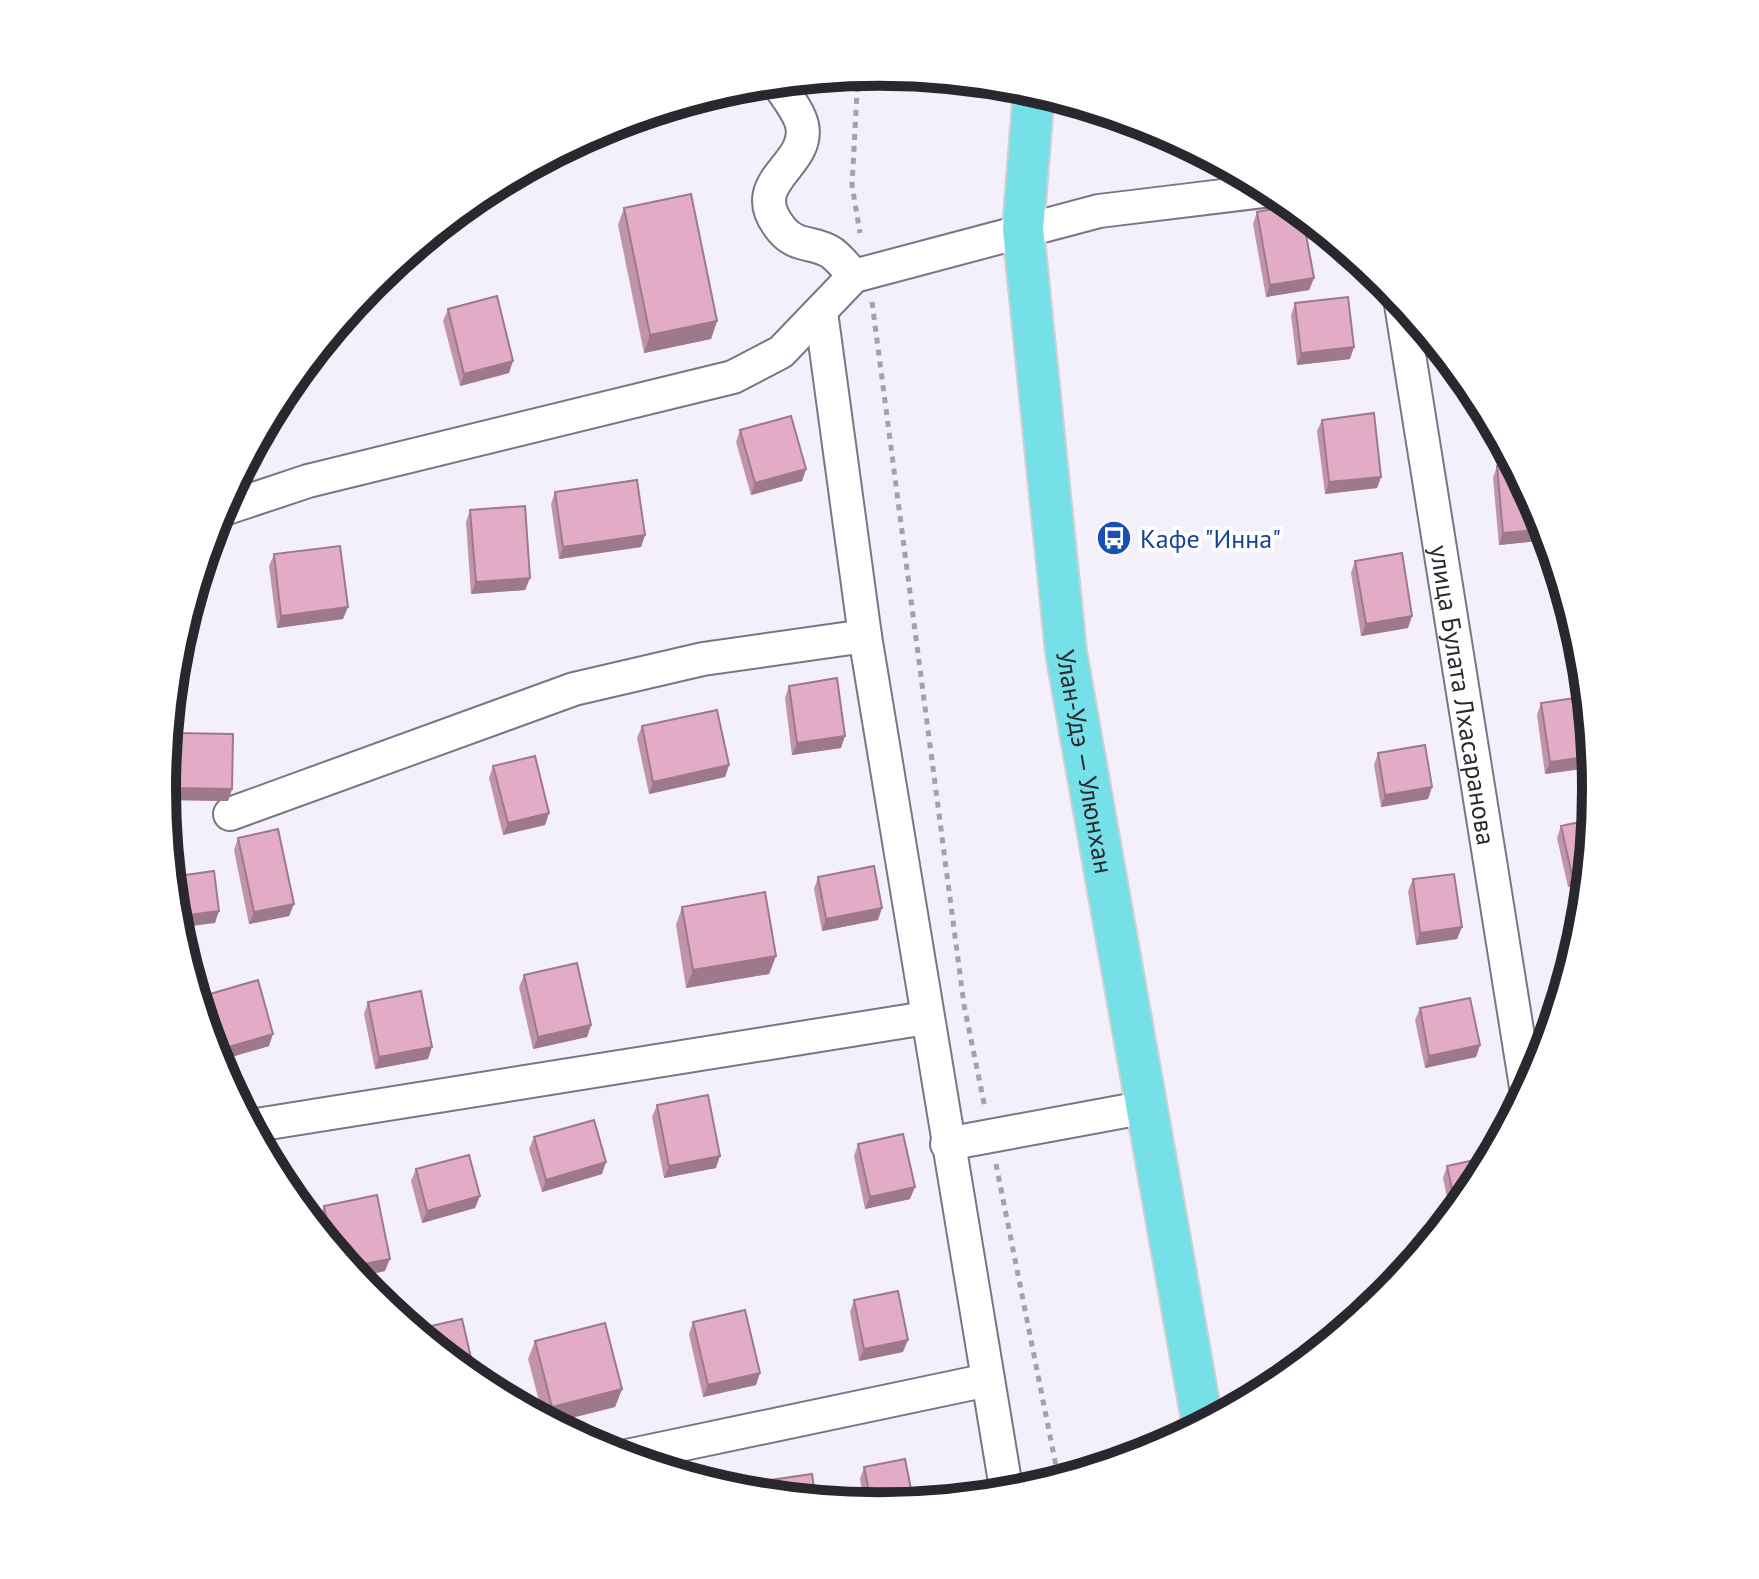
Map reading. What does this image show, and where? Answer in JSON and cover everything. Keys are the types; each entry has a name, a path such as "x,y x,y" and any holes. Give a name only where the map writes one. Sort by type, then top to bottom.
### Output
{"main road":[{"name":"Улан-Удэ — Улюнхан","path":"1033,104 1023,229 1066,652 1201,1415"}],"street":[{"path":"783,93 802,124 802,139 795,156 773,181 770,208 776,222 796,243 832,253 860,274"},
{"path":"237,505 308,481 733,377 781,352 860,274 1099,211 1251,193"},
{"path":"821,312 865,636 1005,1481"},
{"name":"улица Булата Лхасаранова","path":"1404,321 1524,1071"},
{"path":"230,814 574,689 703,659 865,636"},
{"path":"261,1124 926,1018"},
{"path":"947,1144 1147,1107"},
{"path":"644,1452 988,1380"}],"path":[{"path":"857,87 852,185 860,274 964,1005 1057,1470"}],"building":[{"path":"691,194 717,321 650,335 624,208"},
{"path":"1275,208 1305,229 1314,278 1270,285 1257,212"},
{"path":"497,296 513,361 464,374 448,309"},
{"path":"1348,297 1354,347 1301,353 1295,303"},
{"path":"1374,413 1381,477 1329,482 1322,420"},
{"path":"791,416 806,469 755,483 740,430"},
{"path":"1503,465 1533,530 1503,533 1497,466"},
{"path":"637,480 645,535 563,547 555,492"},
{"path":"525,506 530,578 476,582 470,510"},
{"path":"340,546 348,607 281,616 274,554"},
{"path":"1402,553 1412,616 1366,624 1355,561"},
{"path":"837,678 845,736 797,743 789,686"},
{"path":"1577,698 1582,758 1550,762 1541,703"},
{"path":"717,710 729,765 653,782 642,726"},
{"path":"179,733 233,734 232,789 176,788"},
{"path":"1425,745 1432,787 1385,795 1378,753"},
{"path":"535,756 549,813 508,823 493,766"},
{"path":"1582,822 1578,874 1572,875 1561,826"},
{"path":"278,829 294,904 254,912 238,838"},
{"path":"874,866 882,908 826,919 818,877"},
{"path":"214,871 219,911 188,915 182,876"},
{"path":"1454,874 1462,927 1420,933 1413,879"},
{"path":"765,892 776,956 693,970 682,907"},
{"path":"577,963 591,1025 538,1037 524,975"},
{"path":"258,980 273,1034 226,1048 210,994"},
{"path":"421,991 432,1047 379,1057 368,1002"},
{"path":"1470,998 1480,1045 1429,1056 1420,1008"},
{"path":"708,1095 720,1156 669,1166 657,1105"},
{"path":"594,1120 606,1162 546,1180 534,1137"},
{"path":"903,1134 915,1187 870,1197 858,1144"},
{"path":"469,1155 480,1196 427,1211 416,1169"},
{"path":"1477,1159 1453,1195 1447,1166"},
{"path":"377,1195 390,1259 361,1264 328,1226 324,1206"},
{"path":"898,1291 908,1340 864,1349 854,1300"},
{"path":"745,1310 760,1373 708,1385 693,1322"},
{"path":"462,1319 472,1362 451,1348 426,1327"},
{"path":"605,1323 622,1389 552,1407 535,1341"},
{"path":"905,1459 912,1492 869,1493 864,1467"},
{"path":"812,1474 814,1489 788,1487 758,1482"}],"place":[{"name":"Кафе \"Инна\"","path":"1114,538"}]}
